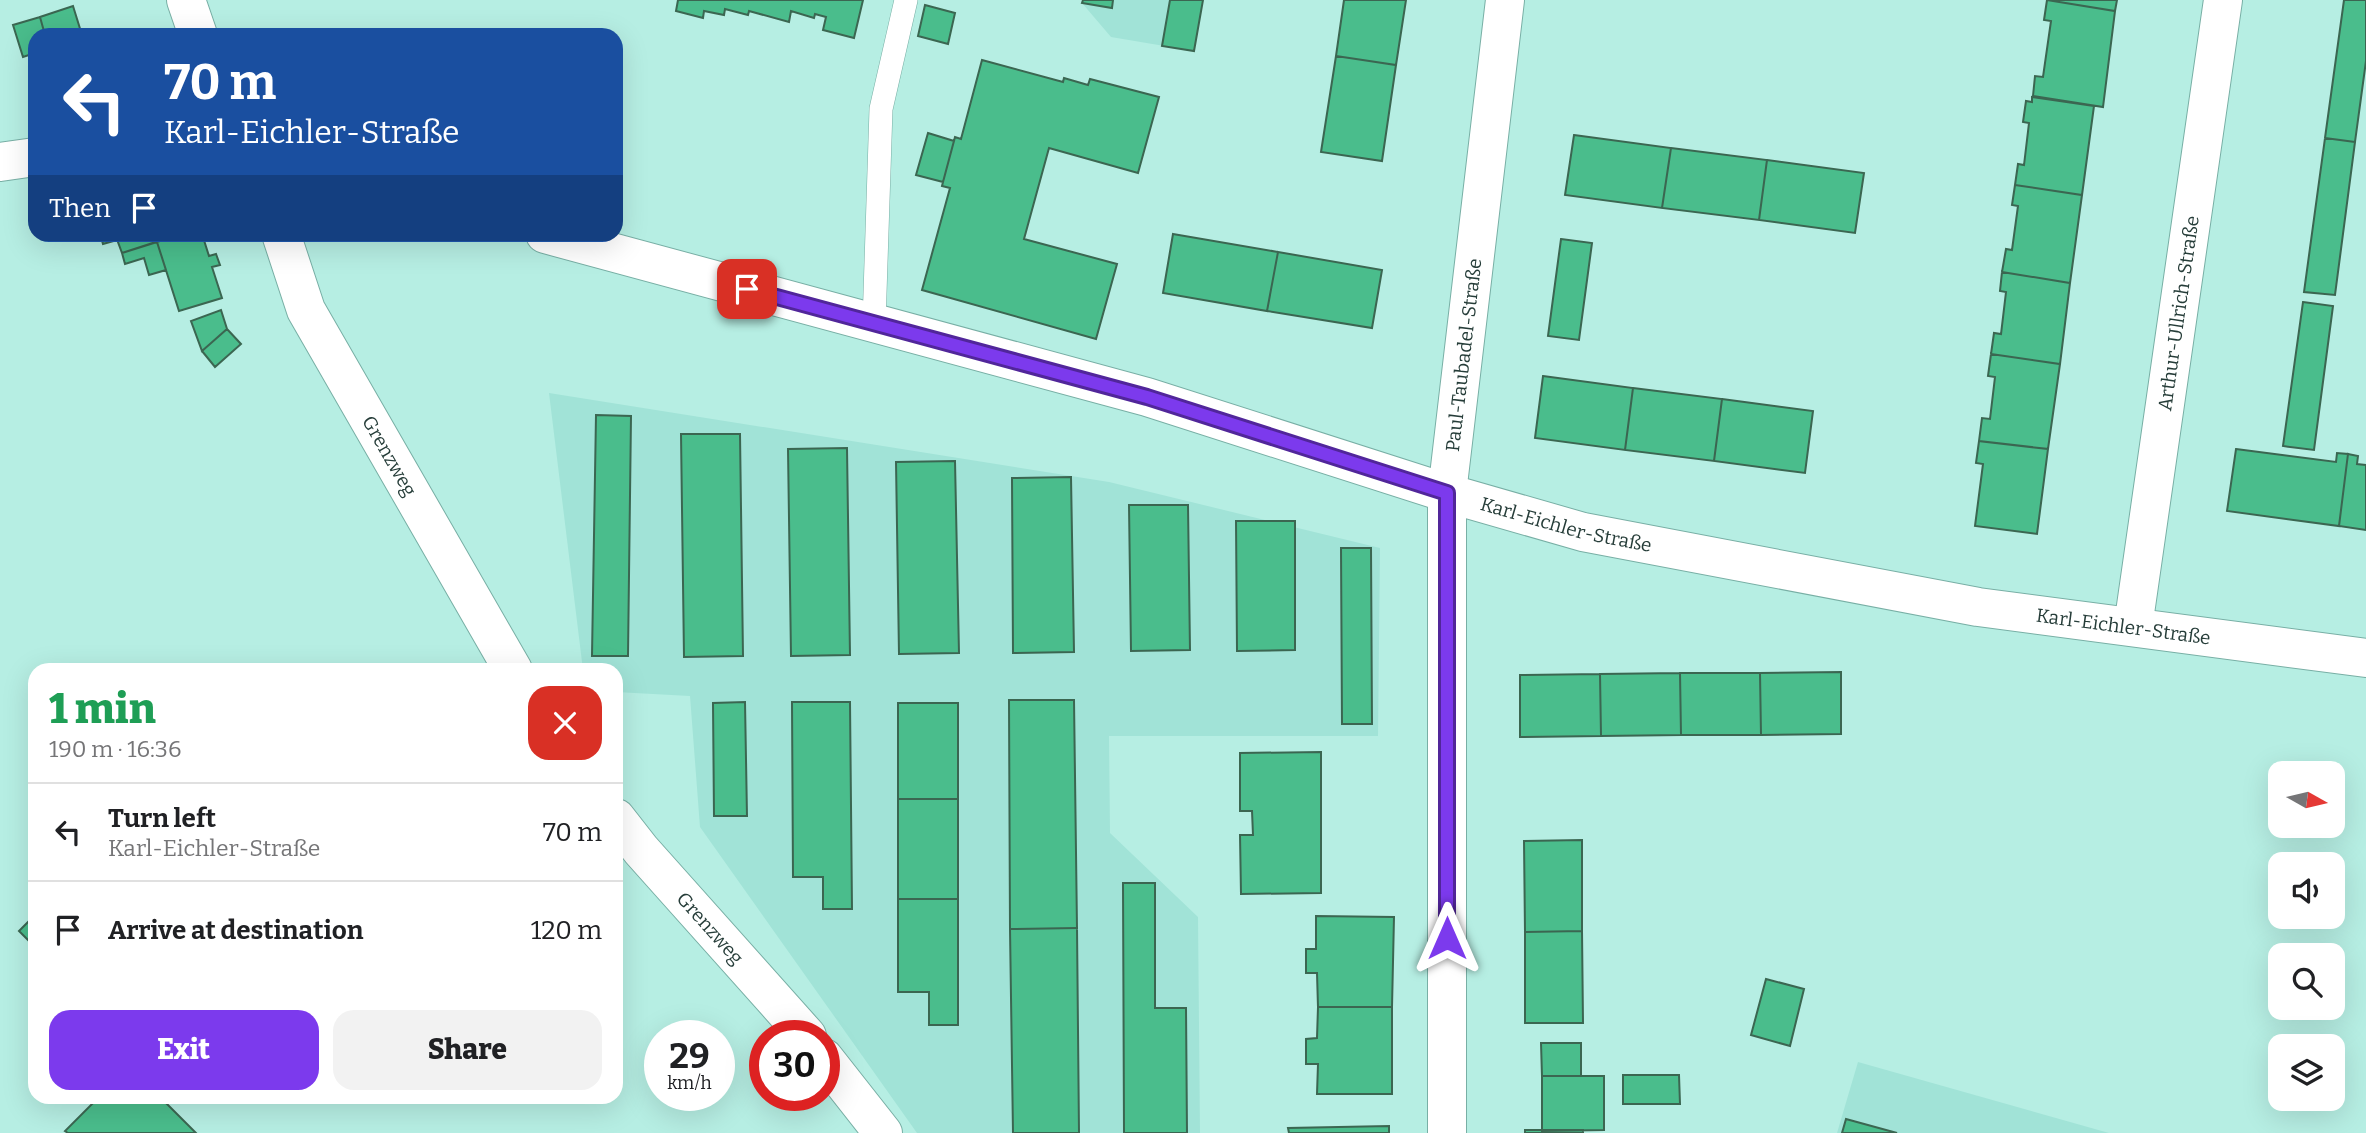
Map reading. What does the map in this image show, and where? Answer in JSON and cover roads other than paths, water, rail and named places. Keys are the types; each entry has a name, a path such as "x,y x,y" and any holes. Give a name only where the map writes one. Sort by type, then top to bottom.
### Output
{"street":[{"path":"186,0 196,28"},
{"name":"Paul-Taubadel-Straße","path":"1447,1133 1447,493 1505,0"},
{"name":"Arthur-Ullrich-Straße","path":"2133,627 2223,0"},
{"path":"0,162 28,158"},
{"name":"Grenzweg","path":"284,242 306,310 509,663"},
{"name":"Karl-Eichler-Straße","path":"574,242 1147,397 1447,493 1584,532 1978,607 2366,658"},
{"name":"Grenzweg","path":"623,827 793,1020"},
{"path":"840,1078 883,1133"}],"lane":[{"path":"874,324 881,108 906,0"}]}
